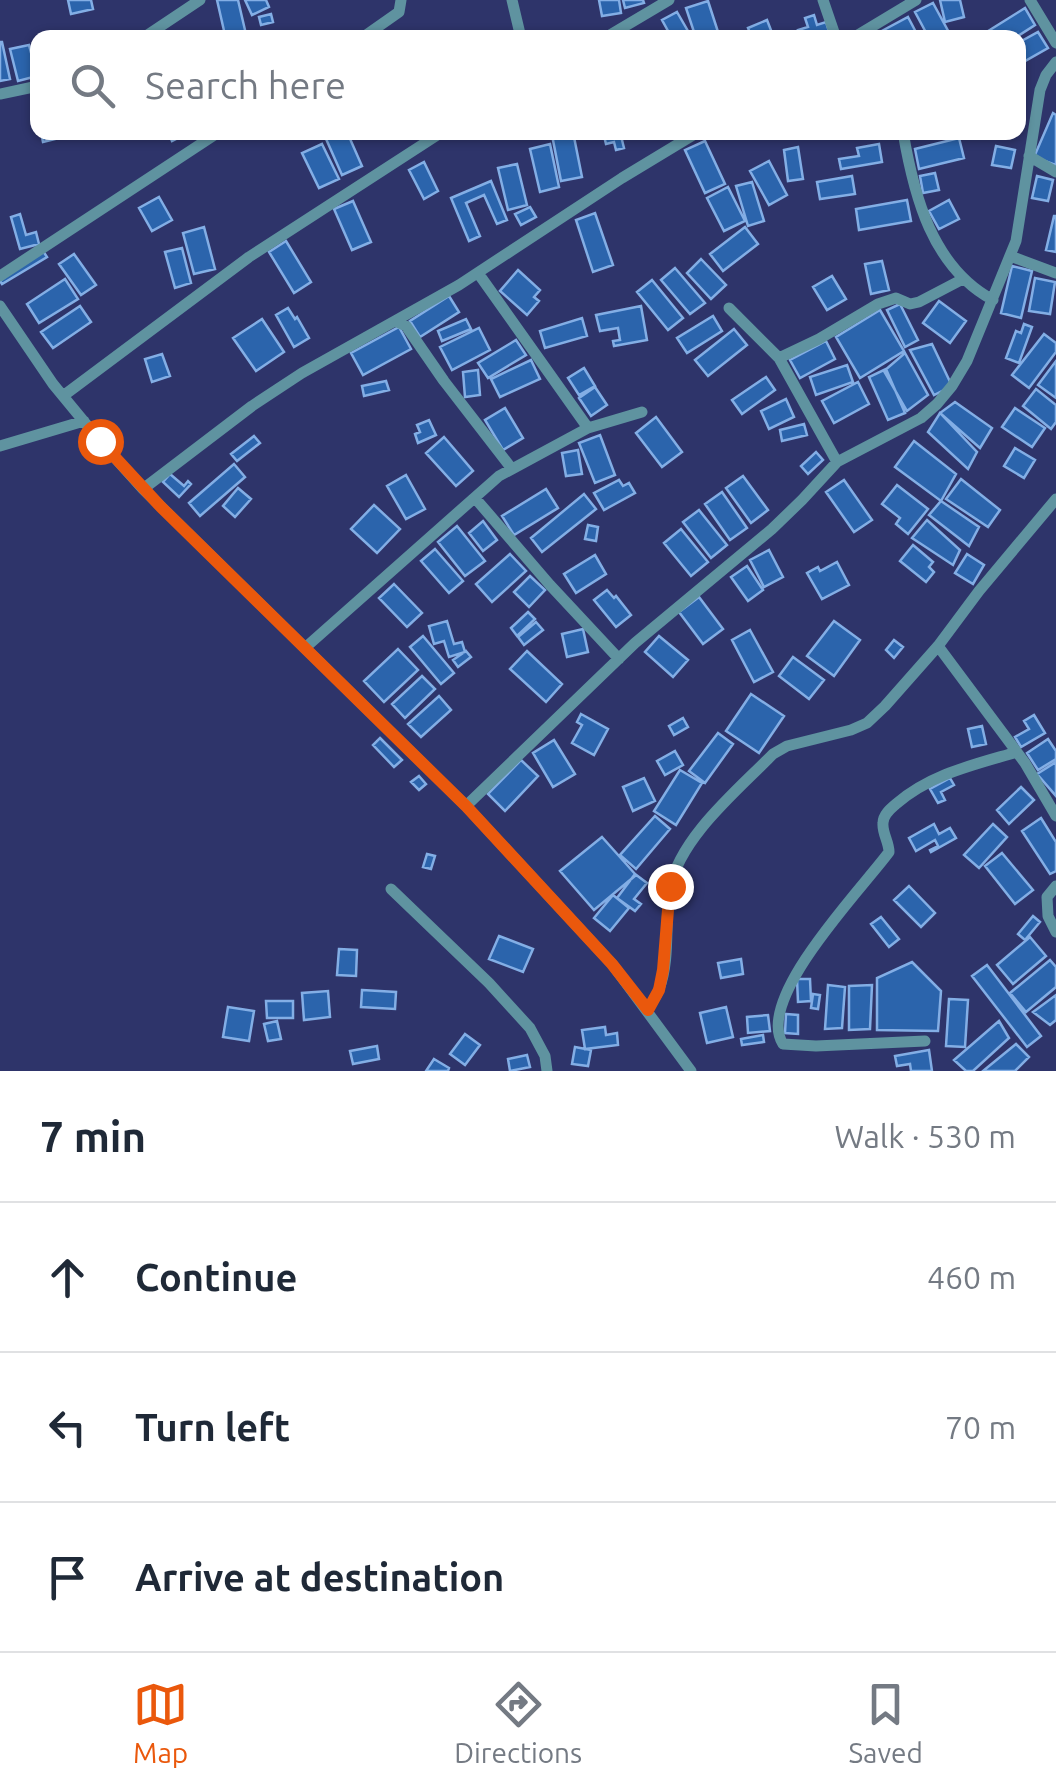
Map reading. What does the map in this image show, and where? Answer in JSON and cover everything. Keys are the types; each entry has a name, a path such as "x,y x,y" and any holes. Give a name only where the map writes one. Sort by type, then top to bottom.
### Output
{"street":[{"path":"162,30 200,0"},
{"path":"373,30 399,12 401,0"},
{"path":"512,0 520,30"},
{"path":"618,30 669,0"},
{"path":"824,0 833,30"},
{"path":"866,30 916,0"},
{"path":"1030,0 1056,44"},
{"path":"382,24 384,30"},
{"path":"876,24 877,30"},
{"path":"466,806 660,621 772,529 837,462 921,418 952,386 967,361 1010,256 1021,216 1040,90 1056,62"},
{"path":"0,94 30,88"},
{"path":"0,276 199,140"},
{"path":"63,396 249,257 422,140"},
{"path":"143,489 302,372 478,272 685,140"},
{"path":"905,140 924,219 950,266 993,300"},
{"path":"1029,156 1056,172"},
{"path":"1010,256 1056,273"},
{"path":"478,272 588,428"},
{"path":"779,358 878,304 896,298 910,304 919,302 963,279"},
{"path":"0,306 63,396 143,489 466,806 612,964 691,1071"},
{"path":"729,308 779,358 837,462"},
{"path":"395,320 406,326 512,468"},
{"path":"306,647 499,476 588,428 642,412"},
{"path":"0,446 84,422"},
{"path":"476,498 619,659"},
{"path":"648,1010 659,990 663,970 670,886 702,826 774,754 787,746 851,730 885,706 1056,499"},
{"path":"938,646 1016,752 1056,816"},
{"path":"924,1041 783,1044 777,1021 799,967 889,852 882,826 890,810 914,789 946,773 1016,752"},
{"path":"1056,886 1047,897 1048,916 1056,932"},
{"path":"391,889 530,1028 547,1071"}],"building":[{"path":"68,0 91,0 93,9 71,14"},
{"path":"217,0 238,0 245,30 224,30"},
{"path":"245,0 266,0 269,7 252,15"},
{"path":"599,0 619,0 621,13 602,16"},
{"path":"623,0 643,0 644,3 625,8"},
{"path":"940,0 960,0 964,17 945,22"},
{"path":"708,1 717,30 693,30 686,8"},
{"path":"933,3 948,30 925,30 915,12"},
{"path":"1025,8 1035,25 1026,31 990,30"},
{"path":"677,12 687,30 668,30 662,20"},
{"path":"271,14 273,22 261,25 259,17"},
{"path":"814,15 817,25 826,22 828,30 798,30 808,27 805,18"},
{"path":"908,17 915,30 884,30"},
{"path":"767,20 771,30 749,30"},
{"path":"1038,32 1048,48 1026,60 1026,39"},
{"path":"0,42 10,79 0,81"},
{"path":"29,45 30,78 18,81 10,49"},
{"path":"1053,113 1056,115 1056,165 1034,157"},
{"path":"327,140 351,140 362,166 342,175"},
{"path":"553,140 575,140 582,177 561,181"},
{"path":"605,140 622,140 624,148 616,150 614,142 606,144"},
{"path":"960,140 964,158 919,169 915,149"},
{"path":"705,141 725,184 705,193 685,150"},
{"path":"322,144 339,179 319,188 302,153"},
{"path":"550,144 559,187 540,192 530,149"},
{"path":"879,144 882,162 841,169 839,159 859,156 857,148"},
{"path":"996,146 1015,150 1011,168 992,165"},
{"path":"798,147 803,179 788,181 784,150"},
{"path":"769,161 787,195 769,205 750,171"},
{"path":"424,162 438,191 424,199 409,170"},
{"path":"517,164 527,205 508,210 498,168"},
{"path":"935,173 939,190 923,193 920,176"},
{"path":"852,176 855,194 820,199 817,182"},
{"path":"1037,176 1053,180 1048,201 1032,198"},
{"path":"491,181 507,220 497,224 484,195 466,203 480,236 469,241 451,198"},
{"path":"752,182 764,221 748,226 736,186"},
{"path":"728,187 745,221 724,231 707,198"},
{"path":"159,197 172,220 152,231 139,208"},
{"path":"907,200 911,221 859,230 856,209"},
{"path":"949,200 959,219 939,229 929,211"},
{"path":"353,201 371,242 352,250 334,209"},
{"path":"530,207 536,217 521,225 515,214"},
{"path":"595,213 613,265 593,272 576,220"},
{"path":"20,214 26,235 36,232 39,244 20,249 11,217"},
{"path":"1056,216 1056,252 1046,250"},
{"path":"204,227 215,269 194,274 183,233"},
{"path":"745,227 758,244 723,271 710,254"},
{"path":"286,241 311,282 294,293 269,252"},
{"path":"41,248 47,257 2,284 0,281"},
{"path":"182,248 191,283 175,288 165,252"},
{"path":"74,254 96,285 81,295 59,264"},
{"path":"701,259 726,285 711,299 687,273"},
{"path":"882,261 889,290 871,294 865,264"},
{"path":"1012,266 1032,271 1021,318 1001,313"},
{"path":"675,268 705,303 690,314 661,280"},
{"path":"518,270 540,290 534,297 539,301 527,315 500,291"},
{"path":"832,276 846,299 827,310 813,287"},
{"path":"1035,278 1055,282 1050,314 1029,311"},
{"path":"65,279 78,299 39,323 27,304"},
{"path":"652,280 683,318 668,330 637,292"},
{"path":"449,296 459,312 420,337 410,321"},
{"path":"939,301 966,321 950,343 923,323"},
{"path":"900,304 918,340 905,347 887,310"},
{"path":"80,306 91,322 53,348 41,332"},
{"path":"641,306 647,340 614,346 613,341 620,340 618,328 600,331 596,315"},
{"path":"288,308 309,338 294,347 276,315"},
{"path":"880,310 904,351 860,378 836,337"},
{"path":"713,316 722,331 687,353 677,338"},
{"path":"582,318 587,336 545,348 540,331"},
{"path":"262,319 284,352 256,371 233,338"},
{"path":"466,319 471,329 442,341 438,331"},
{"path":"1024,324 1032,327 1019,363 1006,358 1016,331 1021,333"},
{"path":"399,327 411,349 363,375 351,353"},
{"path":"479,328 490,350 452,370 440,347"},
{"path":"734,329 747,345 708,376 695,360"},
{"path":"1044,334 1056,343 1056,352 1029,388 1012,375"},
{"path":"516,340 526,355 488,378 478,363"},
{"path":"826,341 835,359 800,378 790,360"},
{"path":"932,344 952,386 934,395 910,350"},
{"path":"905,353 928,395 907,411 884,371"},
{"path":"162,354 170,376 152,382 145,359"},
{"path":"531,360 540,379 500,397 491,379"},
{"path":"1056,361 1056,398 1038,385"},
{"path":"847,365 853,382 816,395 810,377"},
{"path":"584,368 595,386 579,395 568,378"},
{"path":"886,369 905,413 888,420 869,377"},
{"path":"478,370 480,395 465,397 463,372"},
{"path":"766,377 775,390 742,414 732,400"},
{"path":"386,381 389,390 364,396 362,386"},
{"path":"858,382 869,404 834,423 822,401"},
{"path":"595,387 607,405 591,416 579,398"},
{"path":"1036,389 1056,405 1056,422 1051,429 1023,406"},
{"path":"786,399 794,417 769,429 761,411"},
{"path":"955,402 992,428 980,448 940,413"},
{"path":"505,408 523,438 503,450 485,420"},
{"path":"1015,408 1045,428 1032,447 1002,427"},
{"path":"940,413 977,452 968,469 928,432"},
{"path":"656,417 682,452 662,467 636,433"},
{"path":"429,420 436,435 418,443 417,425"},
{"path":"804,424 807,435 782,441 780,430"},
{"path":"600,435 615,475 595,483 579,443"},
{"path":"254,436 260,443 237,461 231,454"},
{"path":"444,437 473,471 456,486 426,453"},
{"path":"914,441 956,474 941,501 895,467"},
{"path":"1015,448 1035,460 1024,478 1004,466"},
{"path":"578,450 582,474 566,476 562,453"},
{"path":"816,452 823,460 808,474 801,466"},
{"path":"234,464 245,477 200,516 189,503"},
{"path":"170,474 184,486 188,481 191,484 179,497 163,482"},
{"path":"406,475 425,509 406,519 387,486"},
{"path":"743,476 768,510 751,523 726,488"},
{"path":"961,479 1000,510 988,527 946,499"},
{"path":"619,480 623,486 629,483 635,493 604,510 594,493"},
{"path":"844,480 872,520 854,532 826,492"},
{"path":"897,485 928,509 908,534 896,524 900,518 882,504"},
{"path":"238,488 251,499 235,517 223,506"},
{"path":"546,489 558,508 514,535 502,516"},
{"path":"722,492 747,528 730,540 705,504"},
{"path":"584,494 596,509 542,552 531,538"},
{"path":"941,501 979,527 969,546 929,515"},
{"path":"374,505 400,529 377,553 351,529"},
{"path":"699,510 727,545 711,558 683,522"},
{"path":"927,520 960,550 953,565 912,538"},
{"path":"483,521 497,540 483,551 469,533"},
{"path":"588,525 598,527 596,541 585,539"},
{"path":"457,526 485,561 465,576 438,542"},
{"path":"681,529 708,562 691,576 664,543"},
{"path":"913,545 933,562 929,567 934,572 926,582 900,561"},
{"path":"435,549 463,581 449,593 421,561"},
{"path":"769,550 783,577 764,587 750,560"},
{"path":"510,554 526,571 492,602 476,584"},
{"path":"967,554 984,565 973,584 955,573"},
{"path":"595,555 606,574 576,593 564,574"},
{"path":"837,562 849,585 822,599 807,573"},
{"path":"747,566 763,590 748,601 731,577"},
{"path":"530,576 545,590 529,607 514,592"},
{"path":"394,584 422,613 407,627 379,598"},
{"path":"607,590 631,615 616,627 594,600"},
{"path":"699,597 723,629 703,644 679,612"},
{"path":"528,612 535,619 517,636 511,628"},
{"path":"447,621 454,644 462,642 465,652 449,657 444,641 434,644 429,626"},
{"path":"834,621 860,640 834,676 807,656"},
{"path":"536,622 543,630 524,645 518,637"},
{"path":"583,629 588,652 567,657 562,634"},
{"path":"750,630 773,672 754,682 732,640"},
{"path":"423,636 454,673 441,684 410,647"},
{"path":"659,636 688,660 673,677 645,652"},
{"path":"894,640 903,647 894,658 886,650"},
{"path":"398,649 418,670 384,702 364,681"},
{"path":"466,651 471,657 458,667 453,660"},
{"path":"527,651 562,684 546,702 510,669"},
{"path":"793,657 824,680 809,699 779,676"},
{"path":"422,676 435,689 405,718 392,704"},
{"path":"751,694 784,716 759,753 726,731"},
{"path":"439,696 451,710 421,737 408,724"},
{"path":"581,714 608,729 594,755 572,743 582,725 577,722"},
{"path":"1034,715 1045,733 1021,747 1015,737 1029,729 1024,721"},
{"path":"683,718 688,727 674,735 669,726"},
{"path":"982,726 986,744 972,747 968,729"},
{"path":"718,733 733,744 705,783 689,771"},
{"path":"380,738 402,760 394,767 373,745"},
{"path":"1048,739 1056,759 1038,770 1027,753"},
{"path":"554,740 575,774 553,787 533,753"},
{"path":"675,751 683,765 665,775 657,761"},
{"path":"521,760 538,776 505,811 488,794"},
{"path":"1056,762 1056,796 1037,774"},
{"path":"680,770 702,783 676,825 654,811"},
{"path":"419,776 426,784 419,790 411,782"},
{"path":"644,778 655,801 633,811 623,787"},
{"path":"950,778 954,785 941,792 945,800 938,803 930,789"},
{"path":"1021,787 1034,800 1009,824 997,810"},
{"path":"655,816 670,829 636,869 620,855"},
{"path":"1041,818 1056,842 1056,871 1050,874 1022,831"},
{"path":"934,824 939,834 950,828 956,838 931,852 938,846 935,840 916,851 909,838"},
{"path":"993,824 1007,837 979,868 964,855"},
{"path":"602,837 636,875 594,910 560,871"},
{"path":"1002,853 1033,890 1015,904 985,866"},
{"path":"427,854 435,856 431,869 423,867"},
{"path":"635,874 647,883 634,899 641,904 635,911 617,898"},
{"path":"909,886 935,913 921,927 894,900"},
{"path":"613,895 629,908 610,931 594,918"},
{"path":"1033,916 1040,922 1025,940 1018,934"},
{"path":"881,917 899,939 889,947 871,924"},
{"path":"499,936 533,949 523,972 489,959"},
{"path":"1030,937 1046,956 1013,984 997,965"},
{"path":"339,949 357,950 356,976 337,975"},
{"path":"741,959 743,974 721,978 718,963"},
{"path":"1050,960 1056,967 1056,987 1026,1012 1010,993"},
{"path":"912,962 941,991 938,1031 877,1030 877,978"},
{"path":"987,965 1041,1036 1027,1047 972,976"},
{"path":"797,979 810,979 811,1001 798,1002"},
{"path":"828,985 845,987 842,1028 825,1029"},
{"path":"872,985 870,1029 849,1030 849,986"},
{"path":"362,990 396,992 395,1009 361,1007"},
{"path":"328,991 330,1017 304,1020 302,993"},
{"path":"813,994 820,995 818,1009 811,1008"},
{"path":"1056,995 1056,1020 1050,1025 1033,1012"},
{"path":"949,999 968,1000 965,1047 946,1046"},
{"path":"266,1001 293,1001 293,1018 267,1018"},
{"path":"228,1007 254,1011 249,1041 223,1037"},
{"path":"726,1007 733,1037 707,1043 700,1013"},
{"path":"786,1014 798,1015 798,1034 785,1033"},
{"path":"768,1015 770,1031 748,1033 747,1017"},
{"path":"277,1021 281,1039 268,1041 264,1024"},
{"path":"999,1021 1009,1038 973,1071 966,1071 954,1060"},
{"path":"605,1027 606,1035 617,1033 618,1045 585,1049 582,1030"},
{"path":"465,1034 480,1045 465,1065 450,1054"},
{"path":"763,1035 764,1042 742,1045 741,1039"},
{"path":"1016,1044 1029,1057 1015,1071 983,1071"},
{"path":"377,1046 379,1059 353,1064 350,1051"},
{"path":"575,1047 591,1050 588,1066 572,1064"},
{"path":"929,1050 932,1071 911,1071 910,1064 897,1066 895,1056"},
{"path":"527,1055 530,1067 510,1071 508,1059"},
{"path":"434,1059 449,1068 448,1071 426,1071"}],"route":[{"path":"100,441 161,507 466,806 612,964 648,1010 659,990 663,970 670,886"}]}
